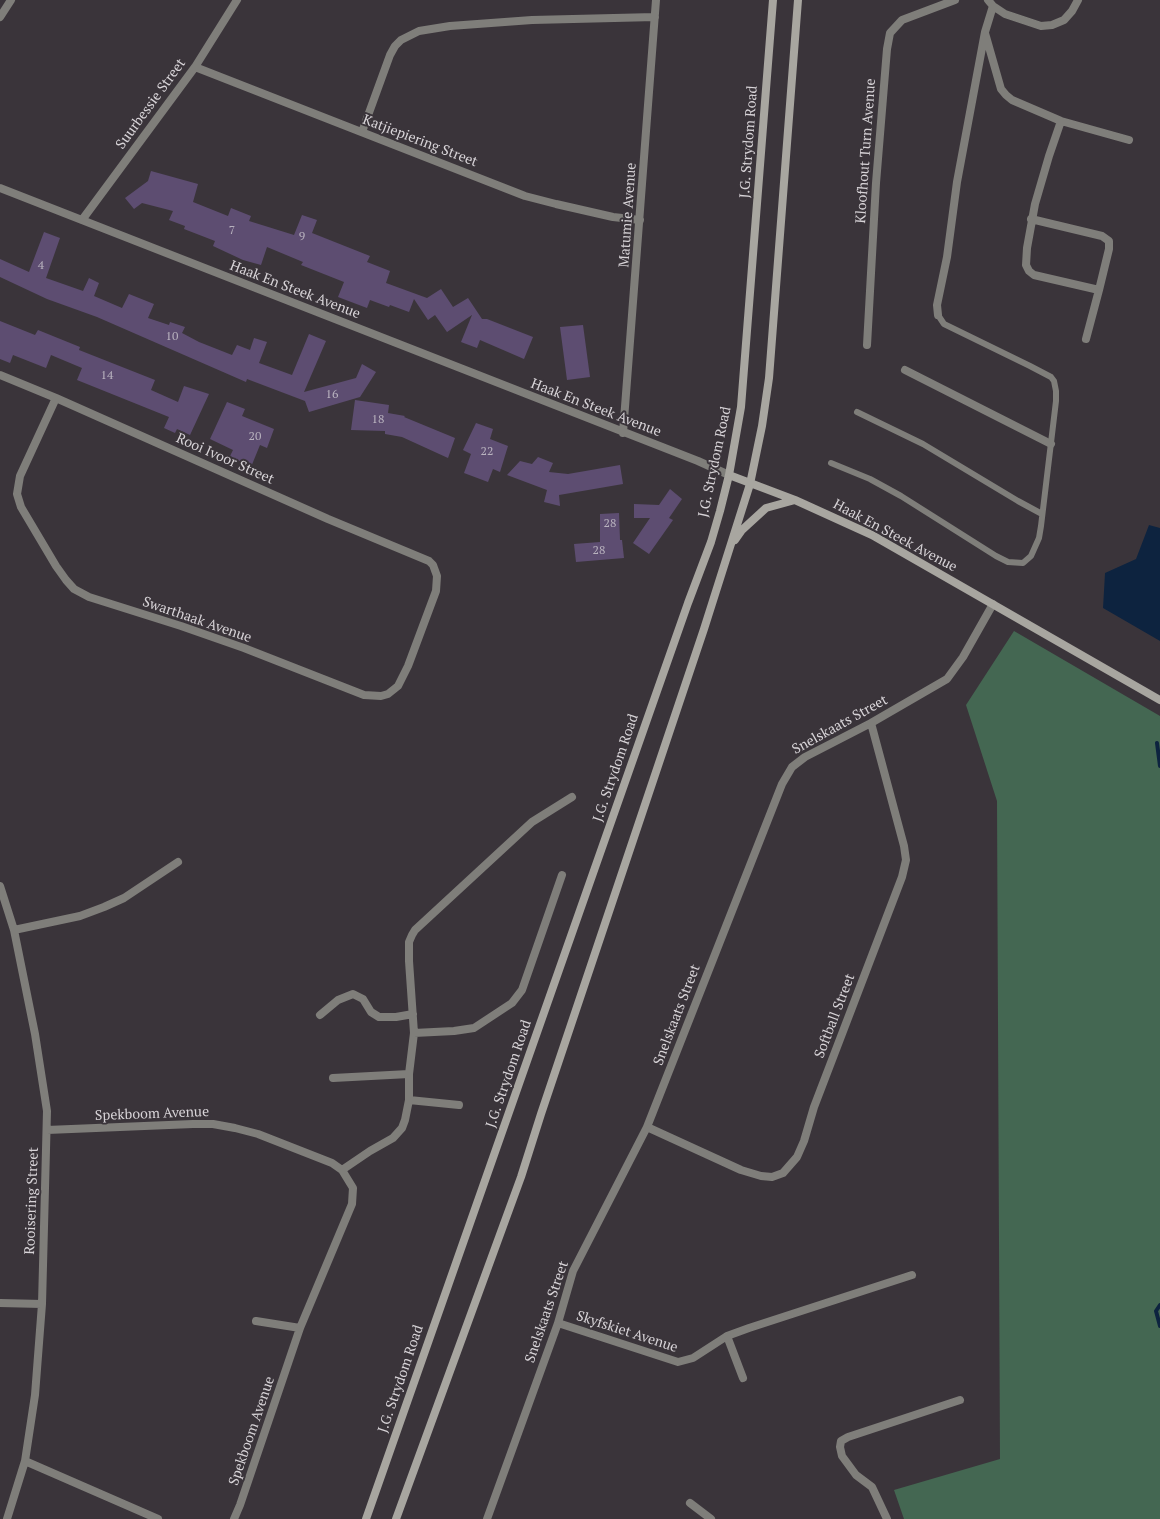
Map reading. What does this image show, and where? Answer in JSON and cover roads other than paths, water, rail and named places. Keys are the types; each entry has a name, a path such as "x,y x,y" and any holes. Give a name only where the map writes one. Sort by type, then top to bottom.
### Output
{"street":[{"path":"0,17 11,0"},
{"name":"Suurbessie Street","path":"82,220 195,67 237,0"},
{"name":"Matumie Avenue","path":"623,433 656,0"},
{"name":"J.G. Strydom Road","path":"366,1519 710,542 729,475 741,406 773,0"},
{"path":"396,1519 521,1177 704,629 750,484 762,426 769,378 798,0"},
{"name":"Kloofhout Turn Avenue","path":"867,345 876,183 887,49 890,32 902,20 955,0"},
{"path":"938,315 937,305 947,257 957,182 990,3 1011,16 1041,26 1052,25 1064,20 1072,11 1078,0"},
{"path":"362,132 390,56 401,40 419,30 450,26 532,20 655,17"},
{"path":"985,32 1001,89 1012,100 1061,121 1129,140"},
{"name":"Katjiepiering Street","path":"195,67 538,200 613,217 640,220"},
{"path":"1061,121 1044,170 1031,219 1025,258 1026,265 1029,271 1034,275 1099,290"},
{"name":"Haak En Steek Avenue","path":"0,188 708,465 750,484 795,500 872,535 1160,700"},
{"path":"1031,219 1102,236 1110,241 1110,249 1086,339"},
{"path":"905,370 1051,444"},
{"name":"Rooi Ivoor Street","path":"0,375 56,398 328,519 429,561 436,570"},
{"name":"Swarthaak Avenue","path":"56,398 20,476 17,494 21,507 66,580 74,589 89,597 181,626 244,648 364,695 381,696 398,686 402,679 433,602 437,583 436,570"},
{"path":"730,547 742,530 761,512 773,506 795,500"},
{"name":"Snelskaats Street","path":"487,1519 558,1323 573,1271 647,1127 782,784 792,767 805,757 871,723 947,679 963,657 993,604"},
{"name":"Softball Street","path":"647,1127 741,1170 761,1176 772,1177 783,1173 797,1157 804,1142 814,1107 902,876 906,860 904,846 871,723"},
{"path":"342,1170 370,1151 394,1138 406,1120 409,1100 409,1074 414,1033 409,942 415,930 532,822 572,798"},
{"path":"14,930 80,916 104,907 124,898 178,862"},
{"path":"414,1033 454,1031 474,1028 512,1003 522,990 562,875"},
{"name":"Rooisering Street","path":"0,886 14,930 43,1079 47,1111 42,1304 35,1395 25,1461 7,1519"},
{"path":"320,1015 338,1000 353,994 363,999 371,1012 379,1017 396,1017 413,1014"},
{"path":"333,1078 409,1074"},
{"path":"409,1100 460,1105"},
{"name":"Spekboom Avenue","path":"47,1130 213,1124 258,1134 332,1163 342,1170 353,1188 352,1204 300,1328 234,1519"},
{"path":"743,1378 728,1336 912,1275"},
{"path":"0,1304 42,1304"},
{"path":"256,1321 300,1328"},
{"name":"Skyfskiet Avenue","path":"558,1323 678,1362 688,1360 728,1336"},
{"path":"887,1519 872,1487 856,1476 842,1456 840,1447 841,1441 848,1437 960,1400"},
{"path":"25,1461 158,1519"},
{"path":"690,1503 712,1519"}],"lane":[{"path":"831,463 870,479 901,496 1008,562 1023,563 1031,556 1039,538 1051,444 1056,391 1054,381 1051,377 944,324 938,315"},
{"path":"857,412 923,444 1042,514"}],"water":[{"path":"1149,525 1160,528 1160,641 1103,608 1105,573 1136,559"}],"waterway":[{"path":"1157,743 1160,766"},
{"path":"1160,1305 1156,1311 1160,1326"}]}
